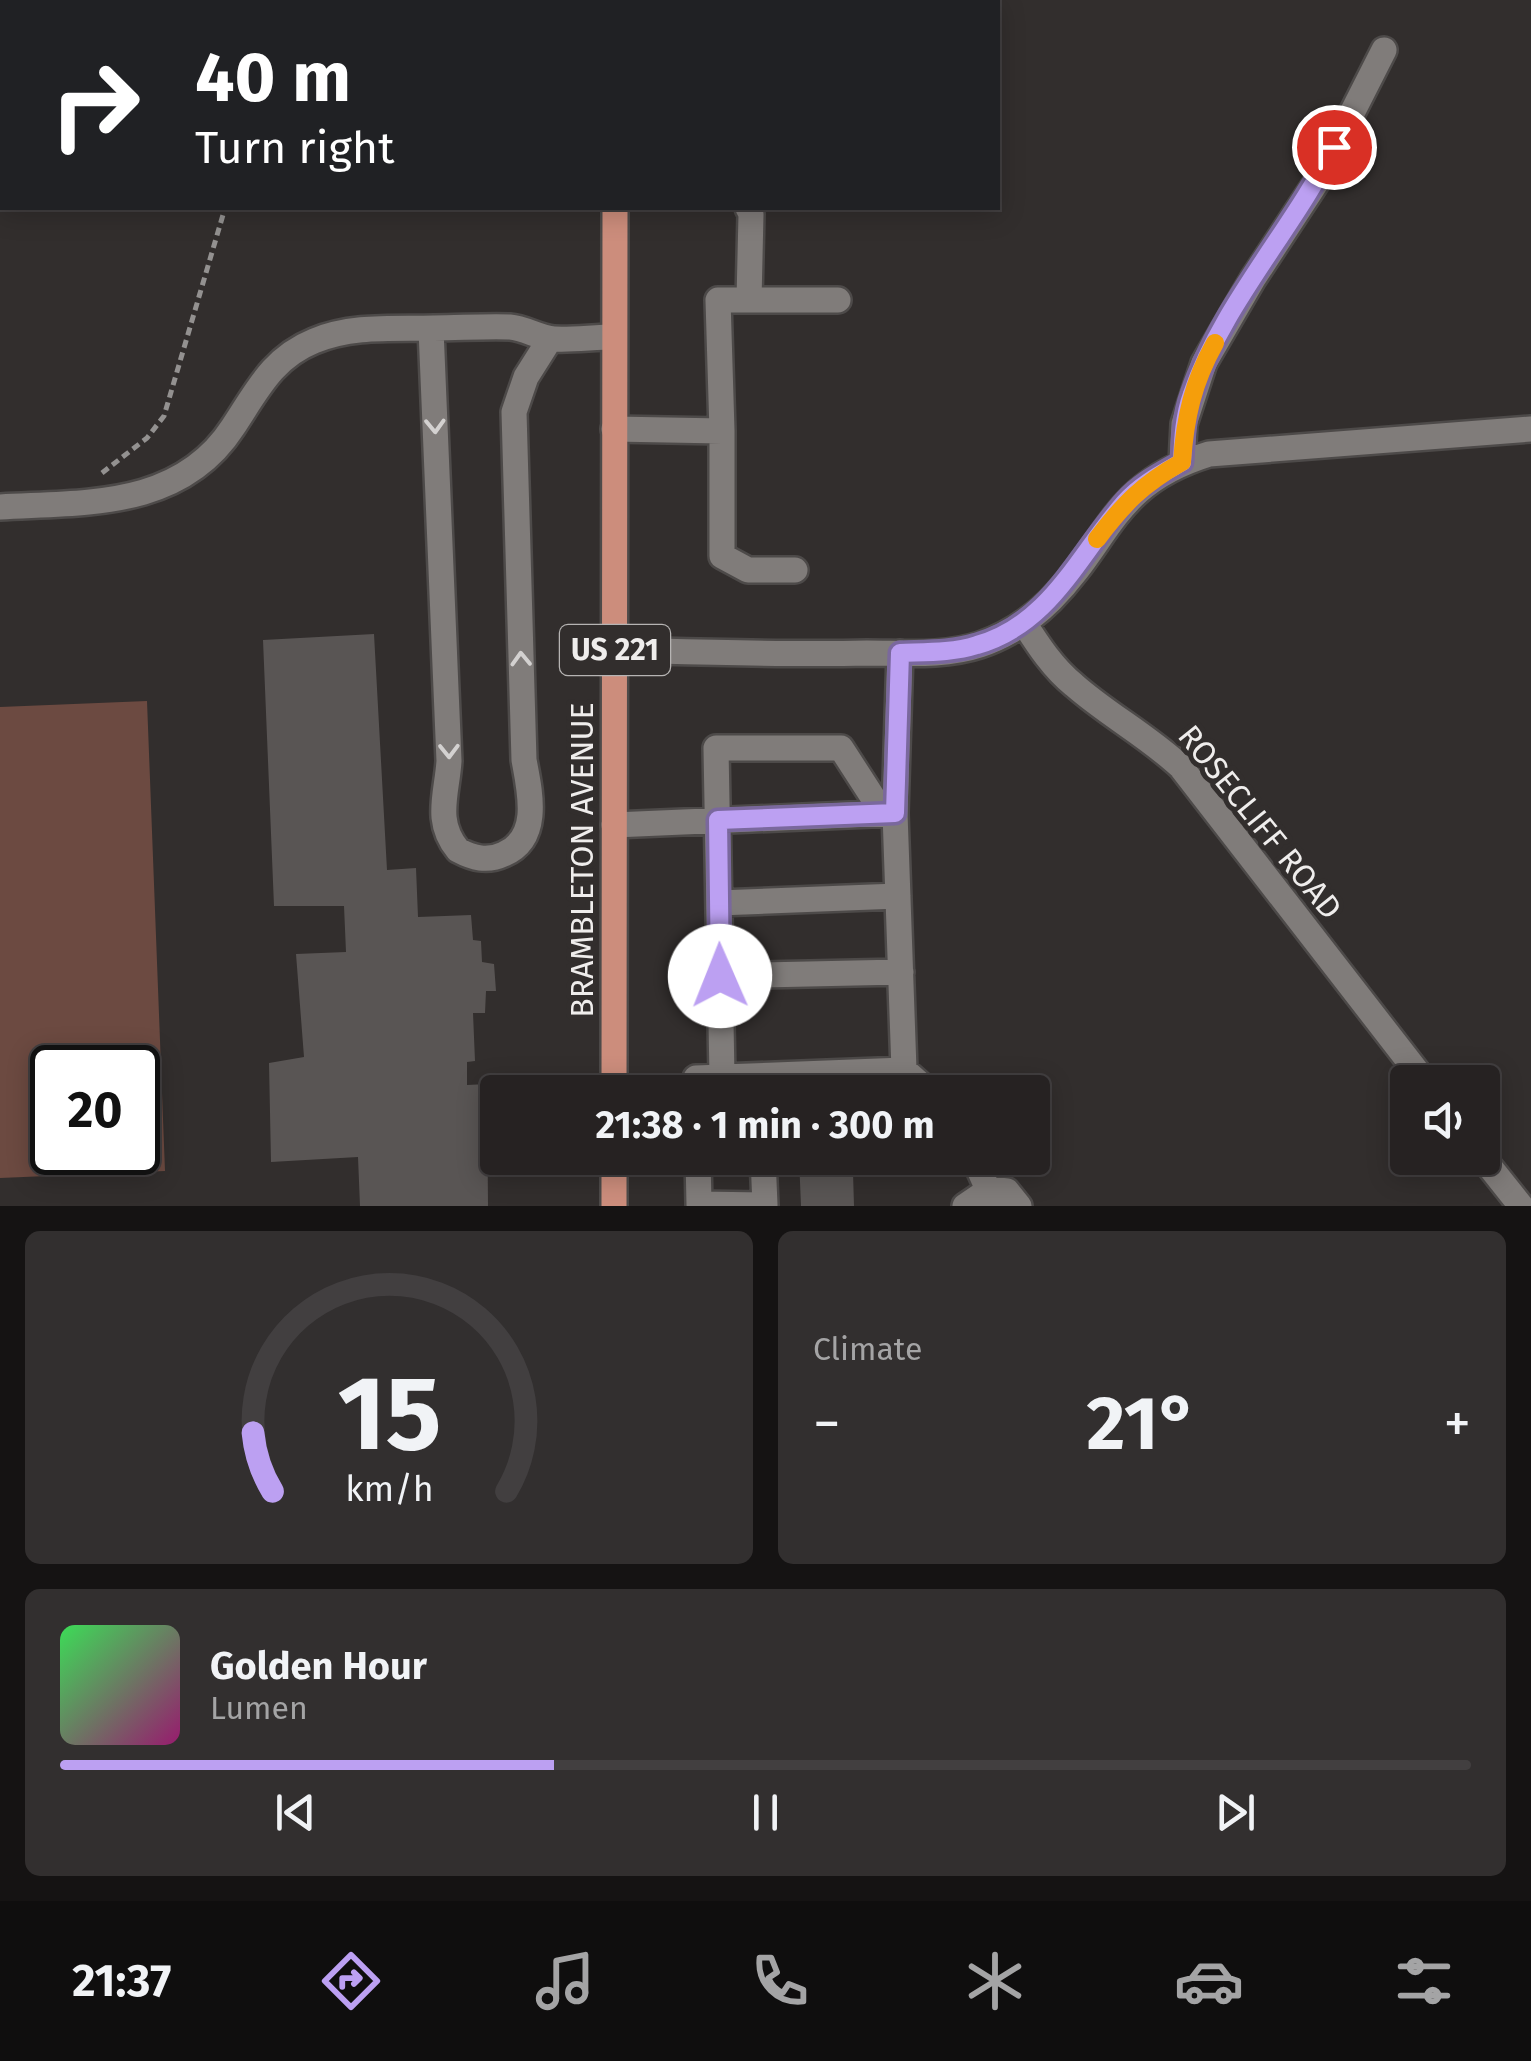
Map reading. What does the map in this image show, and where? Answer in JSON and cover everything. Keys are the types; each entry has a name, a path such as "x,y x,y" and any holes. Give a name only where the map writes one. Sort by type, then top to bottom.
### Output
{"main road":[{"name":"BRAMBLETON AVENUE","path":"614,1075 615,210"},
{"path":"614,1175 614,1206"}],"street":[{"path":"1182,462 1184,424 1204,364 1253,279 1318,180 1384,50"},
{"path":"749,210 749,300"},
{"path":"795,570 748,570 722,556 718,300 838,300"},
{"path":"0,508 122,500 186,474 233,428 264,377 287,355 353,330 514,327 550,339 614,337"},
{"path":"431,328 450,760 442,824 458,850 485,859 517,848 526,835 530,817 524,760 514,412 526,377 550,339"},
{"path":"614,429 722,432"},
{"path":"614,650 776,655 948,652 980,645 1024,623 1052,600 1126,502 1148,481 1182,462 1209,454 1531,429"},
{"name":"ROSECLIFF ROAD","path":"1024,623 1046,656 1072,684 1151,739 1181,767 1412,1065"},
{"path":"900,653 889,813 898,896 904,1070 909,1075"},
{"path":"722,1075 716,748 842,748 889,813"},
{"path":"614,825 889,813"},
{"path":"719,903 898,896"},
{"path":"720,976 900,972"},
{"path":"853,1075 904,1070"},
{"path":"698,1175 698,1204 765,1205 764,1175"},
{"path":"1496,1175 1521,1206"},
{"path":"965,1206 1007,1191 1019,1206"}],"path":[{"path":"103,500 102,472 147,438 164,416 224,210"}],"shaded area":[{"path":"147,701 165,1171 160,1171 160,1045 30,1045 30,1175 71,1175 0,1178 0,707"}],"building":[{"path":"374,634 387,870 416,868 418,917 471,915 473,940 481,941 482,962 494,964 496,991 486,991 485,1013 473,1013 475,1061 467,1062 467,1085 480,1084 480,1175 488,1175 488,1206 360,1206 358,1157 271,1162 269,1063 304,1057 296,954 346,952 344,906 274,906 263,640"},
{"path":"800,1175 853,1175 854,1206 801,1206"}],"slow traffic":[{"path":"1097,539 1148,481 1182,462 1184,424 1191,396 1215,343"}],"route":[{"path":"720,976 718,820 895,813 900,653 948,652 980,645 1024,623 1052,600 1126,502 1148,481 1182,462 1184,424 1204,364 1253,279 1318,180 1334,147"}]}
